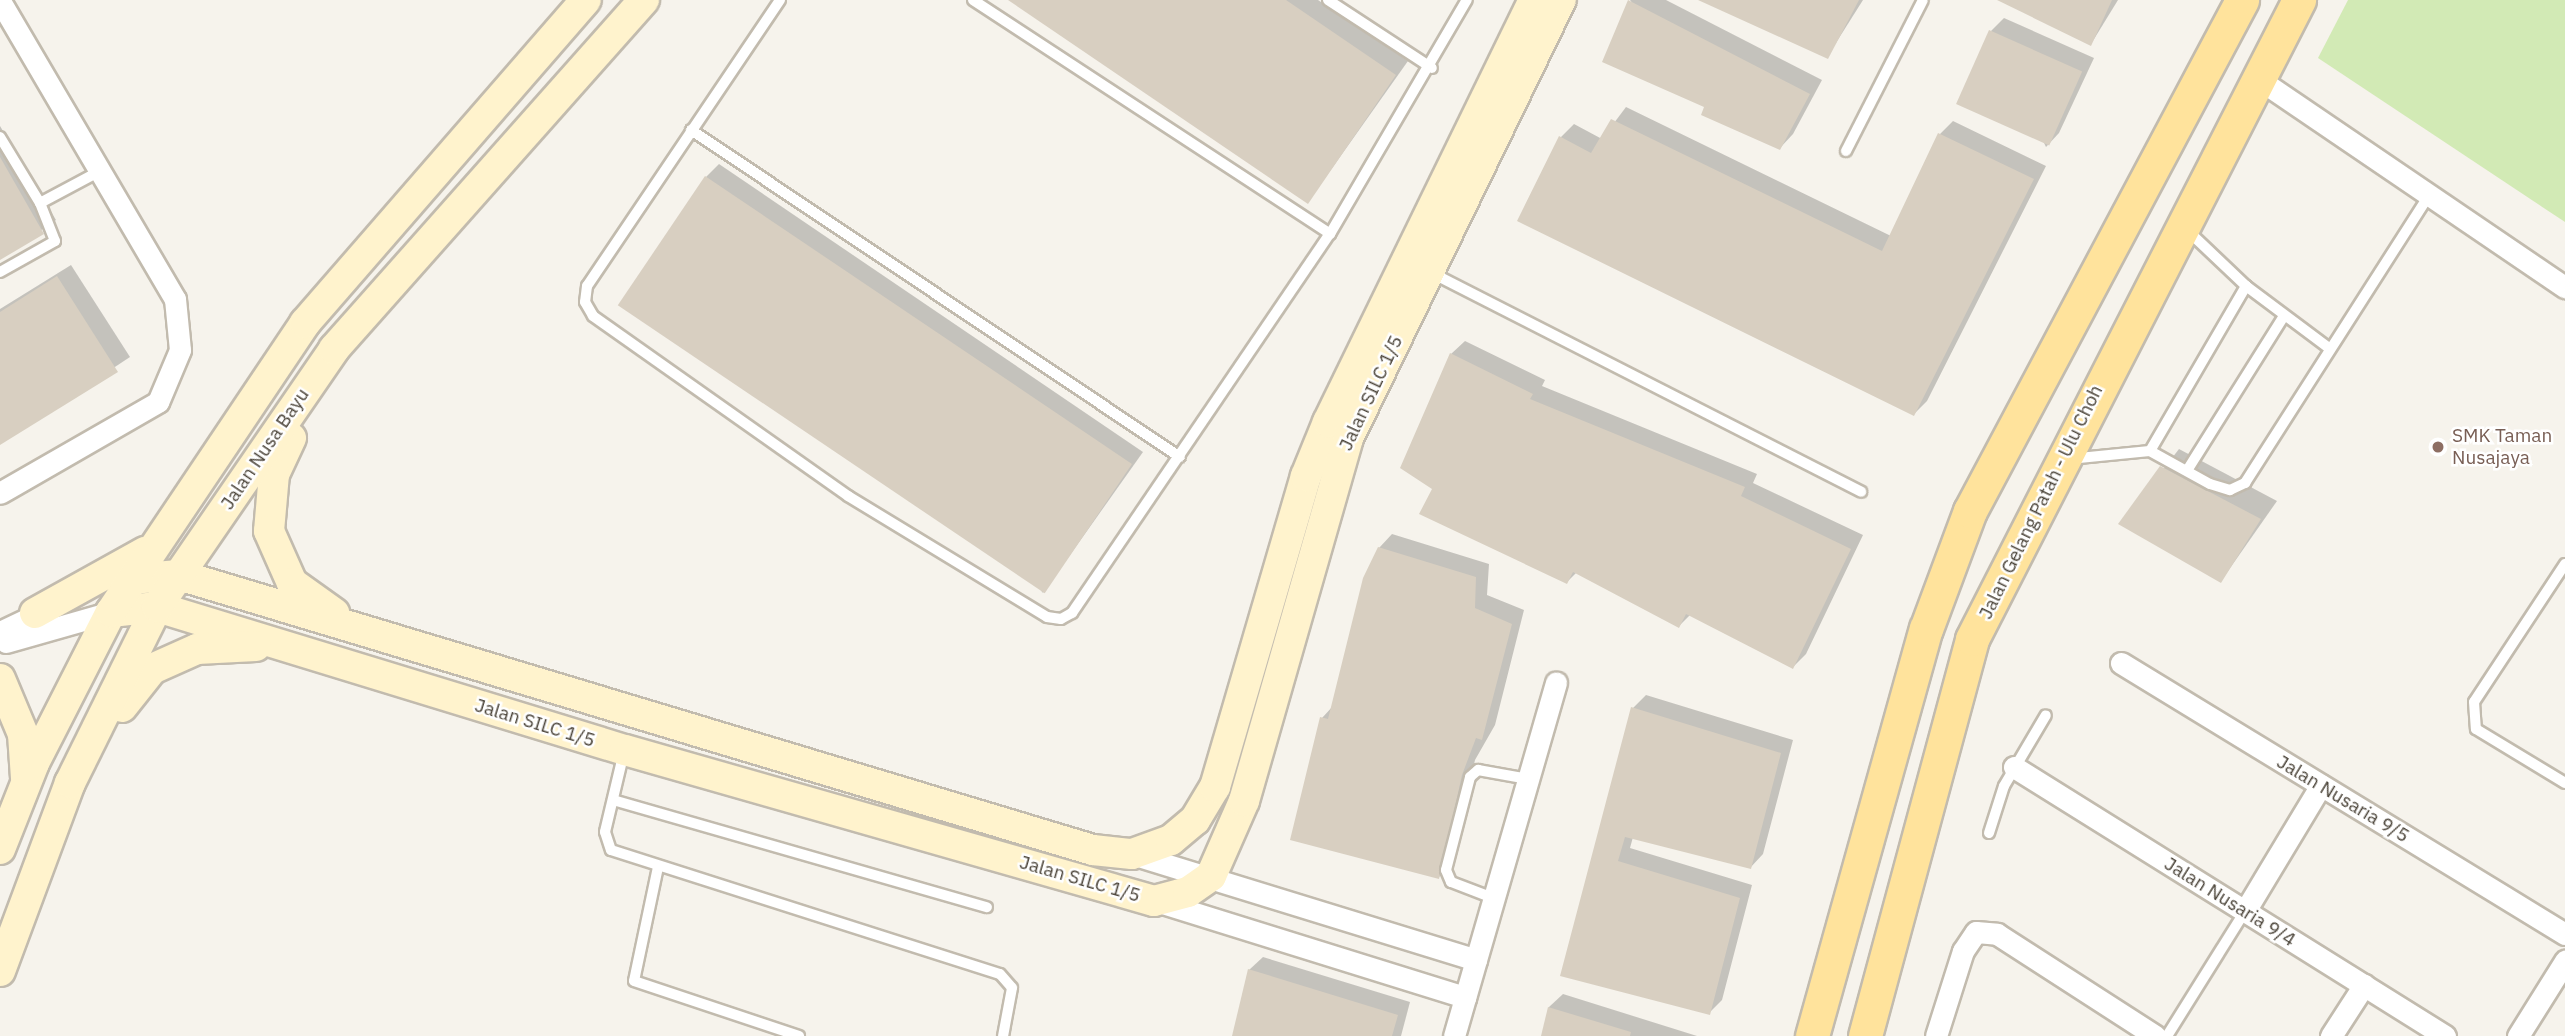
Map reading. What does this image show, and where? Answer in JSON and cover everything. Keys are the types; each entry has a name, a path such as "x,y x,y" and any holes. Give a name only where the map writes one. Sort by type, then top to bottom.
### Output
{"main road":[{"path":"1812,1036 1926,629 1970,511 2242,0"},
{"name":"Jalan Gelang Patah - Ulu Choh","path":"1865,1036 1972,639 2060,460 2260,80 2299,0"}],"street":[{"name":"Jalan Nusa Bayu","path":"0,849 26,782 111,612 152,547 305,323 586,0"},
{"name":"Jalan Nusa Bayu","path":"0,971 70,783 158,607 179,575 334,349 644,0"},
{"name":"Jalan SILC 1/5","path":"179,575 1093,850 1132,854 1171,840 1195,820 1215,787 1315,454 1534,0"},
{"name":"Jalan SILC 1/5","path":"158,607 277,646 625,750 1154,901 1188,892 1211,876 1244,801 1344,448 1561,0"},
{"path":"0,2 175,299 180,350 158,402 0,493"},
{"path":"2260,80 2565,287"},
{"path":"334,349 274,474 269,531 292,583 356,628"},
{"path":"0,632 152,547"},
{"path":"35,613 131,579 179,575"},
{"path":"0,642 111,612 158,607"},
{"path":"70,783 152,669 197,649 277,646"},
{"name":"Jalan Nusaria 9/5","path":"2121,663 2565,934"},
{"path":"0,679 23,734 26,782"},
{"path":"1454,1036 1556,682"},
{"name":"Jalan Nusaria 9/4","path":"2014,767 2445,1036"},
{"path":"2245,911 2321,785"},
{"path":"1132,854 1211,876 1476,960"},
{"path":"1154,901 1465,997"},
{"path":"1354,963 1366,926"},
{"path":"1936,1036 1963,951 1976,932 1997,934 2155,1036"},
{"path":"2518,1036 2565,961"},
{"path":"2331,1036 2364,985"}],"lane":[{"path":"780,0 587,286 585,302 593,316 848,496 1048,617 1061,619 1180,457 1330,234 1432,68 1467,0"},
{"path":"973,0 1330,234"},
{"path":"1328,0 1432,68"},
{"path":"1846,151 1923,0"},
{"path":"691,130 1180,457"},
{"path":"0,137 40,203 55,241 0,272"},
{"path":"40,203 100,172"},
{"path":"2060,460 2150,451 2230,490 2245,483 2429,195"},
{"path":"2182,225 2246,286 2329,348"},
{"path":"1429,271 1861,492"},
{"path":"2150,451 2246,286"},
{"path":"2188,469 2284,316"},
{"path":"2565,564 2474,702 2476,729 2565,783"},
{"path":"1989,833 2014,767 2046,715"},
{"path":"625,750 605,832 611,850 1000,974 1012,988 1003,1036"},
{"path":"1493,898 1451,882 1446,870 1470,777 1478,770 1528,779"},
{"path":"613,800 987,907"},
{"path":"658,867 634,981 799,1036"},
{"path":"2167,1036 2245,911"}],"green space":[{"path":"2348,0 2565,0 2565,222 2318,58"}],"building":[{"path":"1008,0 1286,0 1396,75 1308,204"},
{"path":"1628,0 1810,94 1780,150 1701,115 1704,107 1602,62"},
{"path":"1698,0 1859,0 1828,59"},
{"path":"1997,0 2112,0 2091,46"},
{"path":"1989,30 2082,71 2049,145 1956,104"},
{"path":"1611,119 1882,251 1938,133 2034,179 1914,416 1517,221 1559,136 1591,153"},
{"path":"0,157 44,234 0,260"},
{"path":"705,176 1132,464 1045,593 618,305"},
{"path":"57,276 118,372 0,445 0,312"},
{"path":"1450,353 1533,394 1530,399 1745,487 1741,496 1851,549 1793,669 1686,614 1679,628 1573,572 1567,584 1419,514 1432,489 1400,468"},
{"path":"2160,466 2261,519 2221,583 2118,524"},
{"path":"1378,547 1476,577 1475,608 1512,624 1482,740 1476,738 1462,775 1439,879 1290,840 1320,717 1328,719 1363,578"},
{"path":"1631,707 1781,753 1751,869 1625,837 1618,861 1740,898 1710,1015 1560,976"},
{"path":"1248,969 1398,1015 1392,1036 1232,1036"},
{"path":"1548,1007 1631,1032 1630,1036 1541,1036"}],"place":[{"name":"SMK Taman Nusajaya","path":"2438,447"}]}
